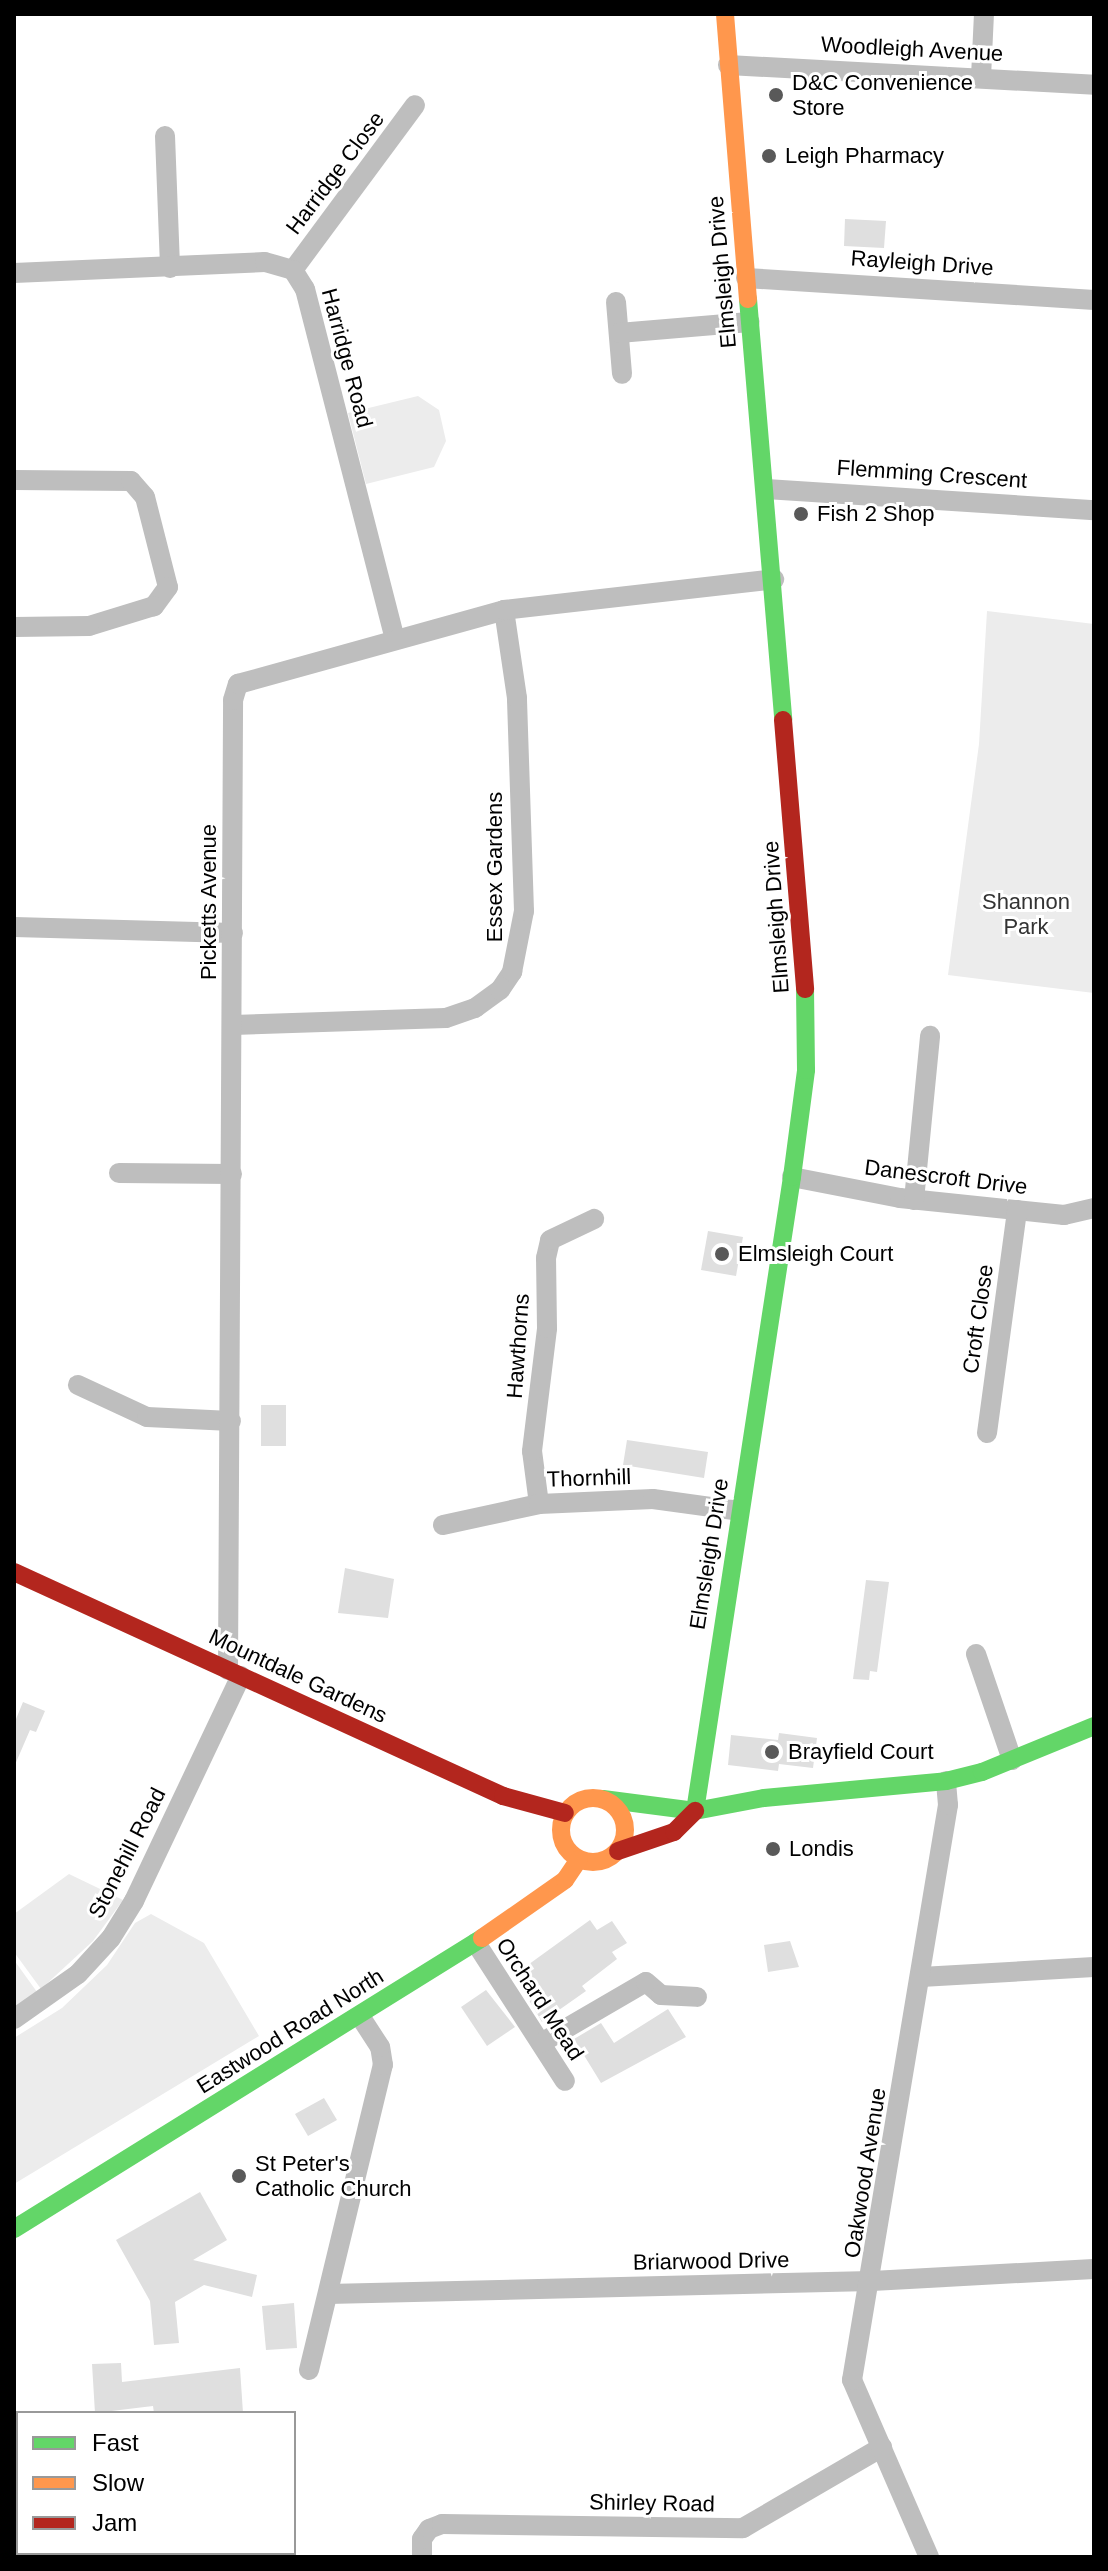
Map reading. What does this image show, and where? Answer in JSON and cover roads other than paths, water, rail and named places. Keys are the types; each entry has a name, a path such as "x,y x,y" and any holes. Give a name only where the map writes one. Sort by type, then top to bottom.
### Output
{"street":[{"name":"Elmsleigh Drive","path":"695,1811 792,1177 806,1070 807,1015 774,579 725,14"},
{"path":"981,77 984,14"},
{"name":"Woodleigh Avenue","path":"728,65 1094,85"},
{"name":"Harridge Close","path":"293,270 415,105"},
{"path":"165,136 170,268"},
{"name":"Harridge Road","path":"14,273 265,262 293,270 305,289 395,640"},
{"name":"Rayleigh Drive","path":"746,278 1094,300"},
{"path":"616,302 622,374"},
{"path":"619,333 750,322"},
{"path":"14,480 131,481 145,497 168,587 154,606 89,626 14,627"},
{"name":"Flemming Crescent","path":"766,489 1094,510"},
{"name":"Picketts Avenue","path":"234,1673 231,1421 233,700 238,684 504,610 774,579"},
{"name":"Essex Gardens","path":"233,1025 446,1018 475,1008 500,990 512,972 524,911 517,698 504,610"},
{"path":"14,927 233,933"},
{"path":"914,1200 930,1036"},
{"path":"119,1173 232,1174"},
{"name":"Danescroft Drive","path":"792,1177 914,1200 1064,1215 1094,1208"},
{"name":"Croft Close","path":"987,1433 1017,1210"},
{"name":"Hawthorns","path":"539,1504 532,1451 547,1328 546,1258 550,1240 594,1219"},
{"path":"78,1385 147,1417 231,1421"},
{"name":"Thornhill","path":"443,1525 539,1504 653,1499 739,1511"},
{"name":"Mountdale Gardens","path":"14,1572 503,1796 565,1813"},
{"path":"976,1654 1012,1760"},
{"name":"Stonehill Road","path":"14,2019 78,1974 111,1938 134,1901 234,1673"},
{"path":"695,1811 674,1832 618,1851 600,1862 579,1859 564,1844 565,1813 582,1800 639,1800 695,1811 764,1798 946,1781 1012,1760 1094,1726"},
{"name":"Oakwood Avenue","path":"929,2557 882,2447 854,2395 852,2380 872,2281 948,1805 946,1781"},
{"path":"603,1799 624,1821 618,1851"},
{"name":"Eastwood Road North","path":"14,2229 476,1943 565,1880 579,1859"},
{"name":"Orchard Mead","path":"476,1943 565,2081"},
{"path":"921,1977 1094,1967"},
{"path":"541,2043 646,1982 661,1995 697,1997"},
{"path":"309,2370 383,2065 380,2047 360,2016"},
{"name":"Briarwood Drive","path":"328,2294 872,2281 1094,2269"},
{"name":"Shirley Road","path":"422,2557 422,2539 429,2529 442,2524 743,2528 882,2447"}],"place":[{"name":"D&C Convenience Store","path":"776,95"},
{"name":"Leigh Pharmacy","path":"769,156"},
{"name":"Fish 2 Shop","path":"801,514"},
{"name":"Elmsleigh Court","path":"722,1254"},
{"name":"Brayfield Court","path":"772,1752"},
{"name":"Londis","path":"773,1849"},
{"name":"St Peter's Catholic Church","path":"239,2176"}],"park label":[{"name":"Shannon Park","path":"1026,914"}]}
